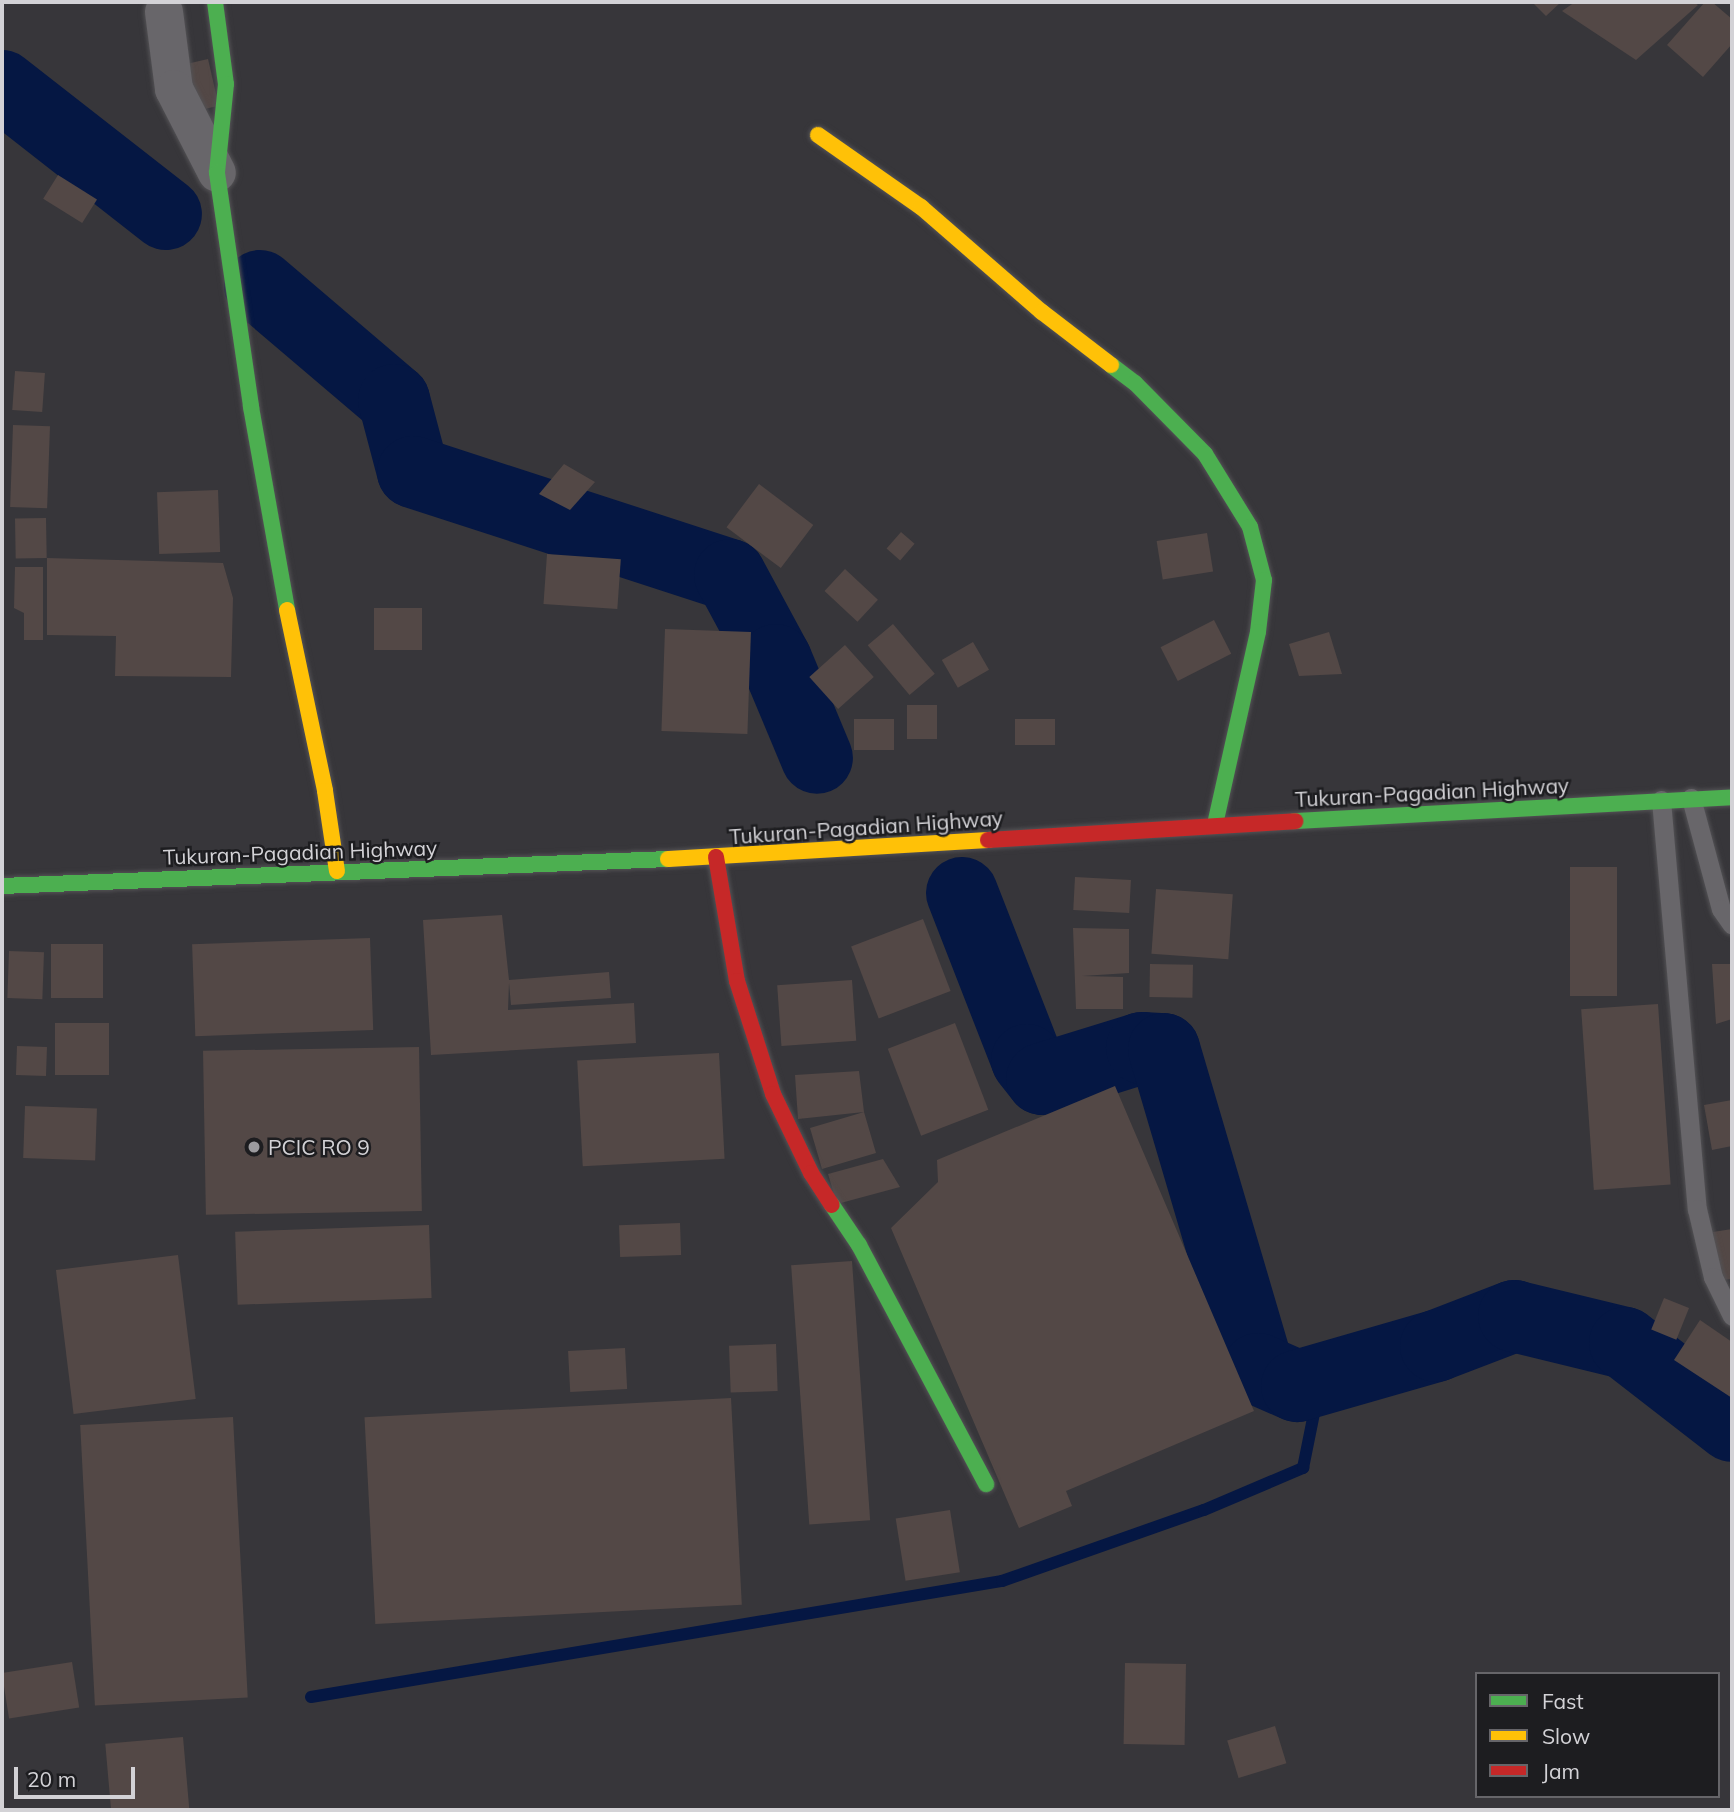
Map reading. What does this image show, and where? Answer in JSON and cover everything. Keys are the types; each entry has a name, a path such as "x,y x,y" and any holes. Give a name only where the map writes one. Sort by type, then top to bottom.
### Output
{"main road":[{"path":"215,2 226,85 217,173 251,407 292,636 325,791 337,871"},
{"path":"818,135 921,207 1042,312 1135,383 1205,454 1250,527 1264,580 1258,632 1231,742 1215,825"},
{"name":"Tukuran-Pagadian Highway","path":"2,887 337,871 716,858 1215,825 1732,797"},
{"path":"716,858 737,981 773,1094 811,1173 859,1245 986,1484"}],"street":[{"path":"215,2 191,15 158,7 174,89 217,173"}],"lane":[{"path":"1691,798 1721,909 1732,925"},
{"path":"1661,800 1697,1209 1713,1277 1732,1316"}],"building":[{"path":"1532,2 1561,2 1546,16"},
{"path":"1575,2 1693,2 1698,5 1636,60 1562,11"},
{"path":"1705,2 1712,2 1732,19 1732,44 1703,77 1667,45"},
{"path":"208,59 219,106 191,112 180,66"},
{"path":"58,175 97,199 82,223 43,199"},
{"path":"15,371 45,373 42,412 12,410"},
{"path":"13,425 50,426 47,508 10,507"},
{"path":"564,464 595,482 570,510 539,494"},
{"path":"759,484 813,525 781,568 727,527"},
{"path":"218,490 220,552 159,554 157,492"},
{"path":"46,518 47,558 16,559 15,519"},
{"path":"901,532 915,544 900,560 887,549"},
{"path":"1207,533 1213,572 1163,579 1157,541"},
{"path":"547,554 621,559 617,609 544,604"},
{"path":"47,558 223,563 233,598 231,677 115,676 116,636 47,635"},
{"path":"15,567 43,567 43,640 24,640 24,613 14,608"},
{"path":"845,569 878,600 857,622 825,591"},
{"path":"374,608 422,608 422,650 374,650"},
{"path":"1214,620 1231,654 1178,681 1161,647"},
{"path":"893,624 935,674 910,695 868,645"},
{"path":"665,629 751,632 747,734 661,731"},
{"path":"1329,632 1342,674 1299,676 1289,644"},
{"path":"973,642 989,670 958,688 942,660"},
{"path":"845,645 874,677 838,709 809,677"},
{"path":"907,705 937,705 937,739 907,739"},
{"path":"854,719 894,719 894,750 854,750"},
{"path":"1015,719 1055,719 1055,745 1015,745"},
{"path":"1570,867 1617,867 1617,996 1570,996"},
{"path":"1075,877 1131,880 1129,913 1073,910"},
{"path":"1156,889 1233,894 1228,959 1151,954"},
{"path":"502,915 509,980 609,972 611,998 511,1005 509,983 508,1010 634,1003 636,1043 431,1055 423,920"},
{"path":"923,919 951,991 879,1018 851,947"},
{"path":"1073,928 1129,929 1129,973 1082,976 1123,977 1123,1009 1076,1009"},
{"path":"370,938 373,1030 195,1036 192,944"},
{"path":"51,944 103,944 103,998 51,998"},
{"path":"9,951 44,952 42,999 7,998"},
{"path":"1150,964 1193,965 1192,998 1149,997"},
{"path":"1712,964 1732,964 1732,1019 1716,1024"},
{"path":"852,980 856,1041 781,1046 777,985"},
{"path":"1658,1004 1671,1185 1594,1190 1581,1009"},
{"path":"55,1023 109,1023 109,1075 55,1075"},
{"path":"955,1023 988,1110 921,1136 888,1049"},
{"path":"17,1046 47,1047 46,1076 16,1075"},
{"path":"419,1047 422,1211 206,1215 203,1051"},
{"path":"719,1053 725,1159 583,1166 577,1060"},
{"path":"859,1071 864,1112 798,1119 795,1075"},
{"path":"1115,1086 1254,1411 1066,1491 1072,1506 1019,1528 891,1228 938,1182 937,1160"},
{"path":"1732,1100 1732,1146 1712,1150 1704,1105"},
{"path":"25,1106 97,1109 95,1160 23,1158"},
{"path":"864,1112 876,1153 822,1169 810,1128"},
{"path":"883,1159 900,1187 837,1204 828,1174"},
{"path":"680,1223 681,1255 620,1257 619,1225"},
{"path":"429,1225 432,1298 238,1305 235,1232"},
{"path":"1732,1229 1732,1279 1720,1280 1713,1232"},
{"path":"178,1255 196,1399 74,1414 56,1270"},
{"path":"852,1261 870,1520 809,1525 791,1265"},
{"path":"1664,1298 1689,1308 1676,1340 1651,1330"},
{"path":"1700,1320 1732,1342 1732,1398 1674,1360"},
{"path":"776,1344 778,1391 731,1393 729,1346"},
{"path":"625,1348 627,1389 570,1392 568,1351"},
{"path":"731,1398 742,1605 375,1624 365,1417"},
{"path":"233,1417 248,1698 95,1706 80,1425"},
{"path":"950,1510 960,1572 906,1581 896,1519"},
{"path":"72,1662 79,1707 9,1719 2,1673"},
{"path":"1125,1663 1186,1664 1185,1745 1124,1744"},
{"path":"1275,1726 1286,1763 1239,1778 1227,1741"},
{"path":"183,1737 189,1810 111,1810 105,1744"}],"waterway":[{"path":"2,86 166,214"},
{"path":"260,286 394,400 413,472 730,575 776,660 817,758"},
{"path":"962,893 1027,1060 1042,1079 1142,1048 1164,1049 1258,1369 1297,1386 1436,1346 1514,1316 1625,1343 1732,1426"},
{"path":"311,1697 1002,1581 1204,1510 1303,1468 1321,1379"}],"traffic: fast":[{"path":"215,2 226,84 217,173 251,407 287,610"},
{"path":"1111,365 1135,383 1205,454 1250,527 1264,580 1258,632 1215,825"},
{"path":"1295,821 1732,797"},
{"path":"2,886 668,859"},
{"path":"832,1205 859,1245 986,1484"}],"traffic: slow":[{"path":"818,135 921,207 1042,312 1111,365"},
{"path":"287,610 325,791 337,871"},
{"path":"668,859 988,840"}],"traffic: jam":[{"path":"988,840 1295,821"},
{"path":"716,857 737,981 773,1094 811,1173 832,1205"}],"place":[{"name":"PCIC RO 9","path":"254,1147"}]}
